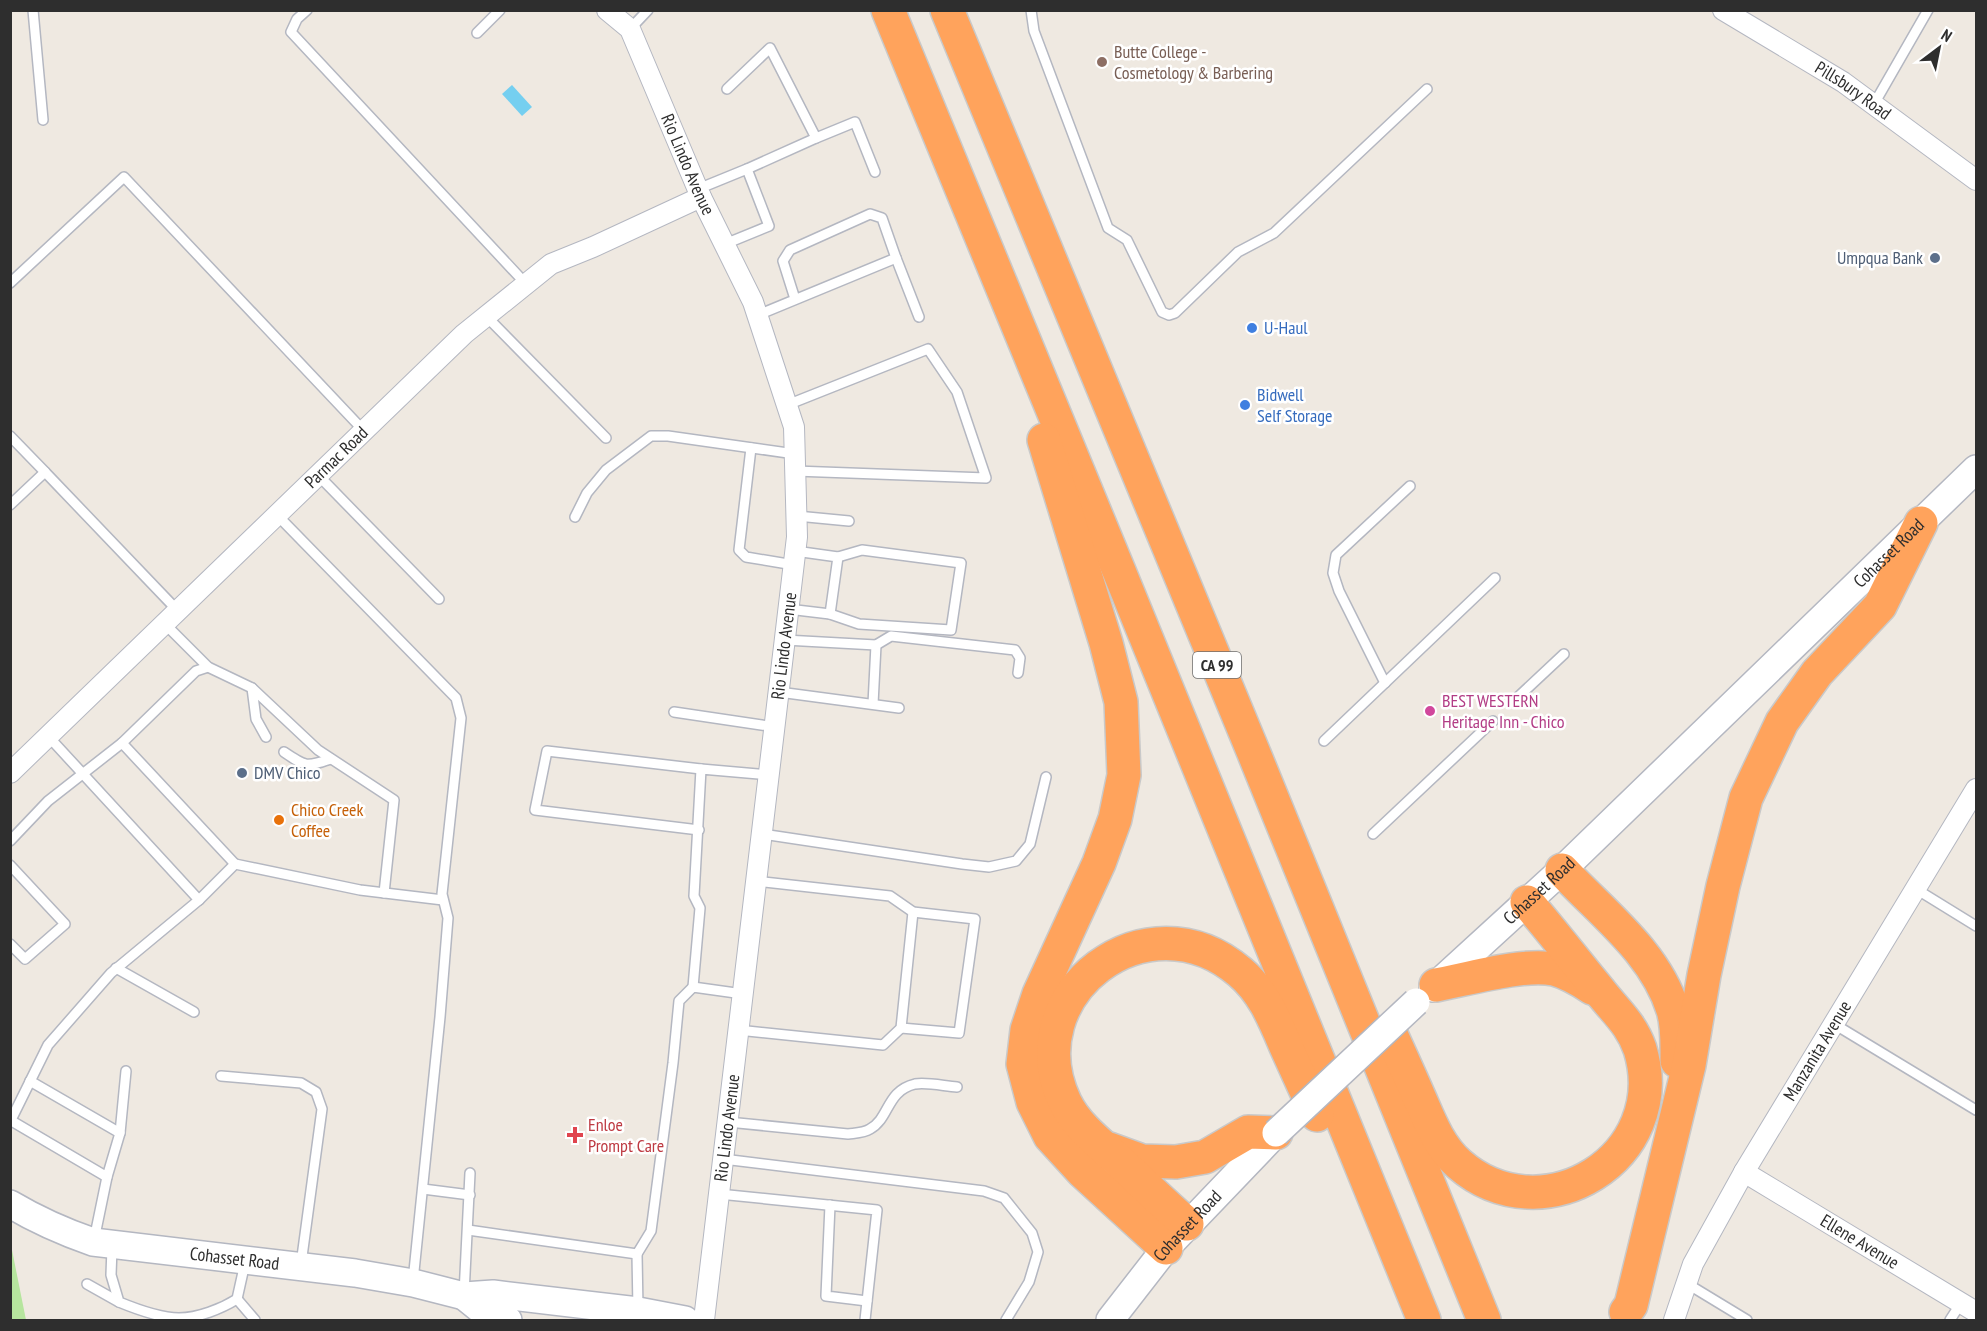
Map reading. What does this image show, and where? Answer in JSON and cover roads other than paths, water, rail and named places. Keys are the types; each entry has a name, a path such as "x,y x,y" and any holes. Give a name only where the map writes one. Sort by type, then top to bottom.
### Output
{"highway":[{"path":"888,10 1419,1309"},
{"name":"CA 99","path":"947,10 1253,751 1484,1320"},
{"path":"1035,368 1032,399 1106,643 1121,702 1124,775 1115,819 1099,862 1039,994 1027,1030 1023,1064 1033,1102 1050,1136 1083,1172 1176,1236"},
{"path":"1625,1316 1631,1305 1689,1065 1704,975 1746,798 1782,722 1817,673 1880,606 1922,523"},
{"path":"1253,751 1288,802 1439,1142 1459,1164 1480,1179 1509,1190 1532,1193 1552,1192 1577,1185 1604,1169 1623,1150 1637,1125 1644,1098 1645,1072 1639,1048 1628,1022 1601,994 1527,902"},
{"path":"1562,870 1630,939 1656,971 1674,1011 1677,1046 1675,1086 1625,1297 1625,1316"},
{"path":"1176,1236 1066,1104 1057,1082 1053,1049 1060,1016 1078,986 1099,965 1127,950 1165,942 1183,944 1214,954 1241,973 1267,1004 1383,1260 1419,1309"},
{"path":"1426,993 1530,968 1553,969 1578,978 1601,994"},
{"path":"1104,1148 1142,1161 1176,1162 1205,1157 1248,1132 1276,1133"}],"main road":[{"name":"Cohasset Road","path":"1110,1320 1176,1236 1276,1133 1562,870 1977,469"},
{"name":"Cohasset Road","path":"10,1204 65,1232 103,1243 355,1273 413,1283 464,1296 493,1294 639,1311 685,1320"},
{"name":"Cohasset Road","path":"464,1296 490,1317 508,1320"}],"street":[{"name":"Rio Lindo Avenue","path":"607,10 630,29 700,193 753,302 794,427 797,516 794,558 704,1320"},
{"name":"Pillsbury Road","path":"1723,10 1843,82 1977,180"},
{"name":"Parmac Road","path":"10,773 464,334 551,264 593,248 700,193"},
{"name":"Manzanita Avenue","path":"1674,1320 1693,1264 1743,1173 1977,789"},
{"name":"Ellene Avenue","path":"1743,1173 1969,1308"}],"lane":[{"path":"33,10 44,120"},
{"path":"308,10 297,19 291,32 526,284"},
{"path":"477,33 500,10"},
{"path":"630,29 648,10"},
{"path":"1031,10 1034,31 1108,228 1127,240 1162,312 1169,315 1175,313 1238,252 1274,233 1427,89"},
{"path":"1874,104 1928,10"},
{"path":"727,89 770,48 816,138"},
{"path":"700,193 747,169 855,122 875,172"},
{"path":"725,244 769,226 747,169"},
{"path":"10,283 124,177 364,431"},
{"path":"795,299 783,261 790,250 870,214 882,218 919,317"},
{"path":"758,315 896,258"},
{"path":"486,316 606,438"},
{"path":"575,518 587,493 606,470 651,436 668,436 751,448 795,462 986,478 957,392 928,349 787,405"},
{"path":"11,437 45,472 171,618 208,667 252,688 318,750 394,800 384,893"},
{"path":"751,448 739,550 746,557 838,557 862,550 961,563 951,630 859,624 830,614 788,609"},
{"path":"10,505 45,472"},
{"path":"318,475 439,599"},
{"path":"1385,683 1339,591 1333,573 1336,555 1410,486"},
{"path":"277,515 456,698 461,718 442,894 448,918 413,1283"},
{"path":"797,516 849,522"},
{"path":"830,614 838,557"},
{"path":"1324,741 1495,578"},
{"path":"909,638 910,627"},
{"path":"785,640 876,645 891,636 1016,651 1020,658 1018,673"},
{"path":"873,704 876,645"},
{"path":"1517,698 1564,654"},
{"path":"10,841 48,801 122,743 196,671 208,667"},
{"path":"252,688 256,719 266,736"},
{"path":"779,692 899,708"},
{"path":"674,712 775,727"},
{"path":"1373,834 1493,721"},
{"path":"48,736 199,900"},
{"path":"122,743 235,864 360,890 443,900"},
{"path":"699,830 536,810 547,751 769,775"},
{"path":"284,752 300,764 311,766 331,759"},
{"path":"639,1311 637,1254 651,1231 679,1001 693,987 700,908 694,896 701,769"},
{"path":"762,834 989,867 1016,861 1030,844 1046,777"},
{"path":"10,864 65,924 25,959 10,944"},
{"path":"107,1178 11,1121 48,1045 116,968 199,900 235,864"},
{"path":"756,880 891,896 913,912 975,919 959,1033 901,1028"},
{"path":"1916,889 1977,926"},
{"path":"738,1030 883,1046 901,1028 913,912"},
{"path":"116,968 194,1012"},
{"path":"693,987 743,994"},
{"path":"1834,1024 1977,1110"},
{"path":"119,1302 103,1243 107,1178 120,1132 126,1071"},
{"path":"221,1076 301,1083 316,1092 322,1109 301,1266"},
{"path":"30,1081 120,1132"},
{"path":"728,1122 848,1134 861,1133 872,1129 892,1098 903,1089 917,1084 957,1087"},
{"path":"723,1159 984,1191 1004,1198 1032,1233 1038,1252 1029,1282 1006,1320"},
{"path":"464,1296 470,1173"},
{"path":"423,1189 470,1195"},
{"path":"719,1194 877,1210 865,1320"},
{"path":"830,1205 826,1296 867,1300"},
{"path":"468,1230 637,1254"},
{"path":"87,1284 141,1311 179,1318 218,1310 237,1299 246,1260"},
{"path":"1686,1283 1747,1320"},
{"path":"237,1299 255,1320"},
{"path":"1950,1320 1969,1308"}],"water":[{"path":"512,85 532,107 522,116 502,94"}],"place":[{"name":"Butte College - Cosmetology & Barbering","path":"1102,62"},
{"name":"Umpqua Bank","path":"1935,258"},
{"name":"U-Haul","path":"1252,328"},
{"name":"Bidwell Self Storage","path":"1245,405"},
{"name":"BEST WESTERN Heritage Inn - Chico","path":"1430,711"},
{"name":"DMV Chico","path":"242,773"},
{"name":"Chico Creek Coffee","path":"279,820"},
{"name":"Enloe Prompt Care","path":"575,1135"}]}
